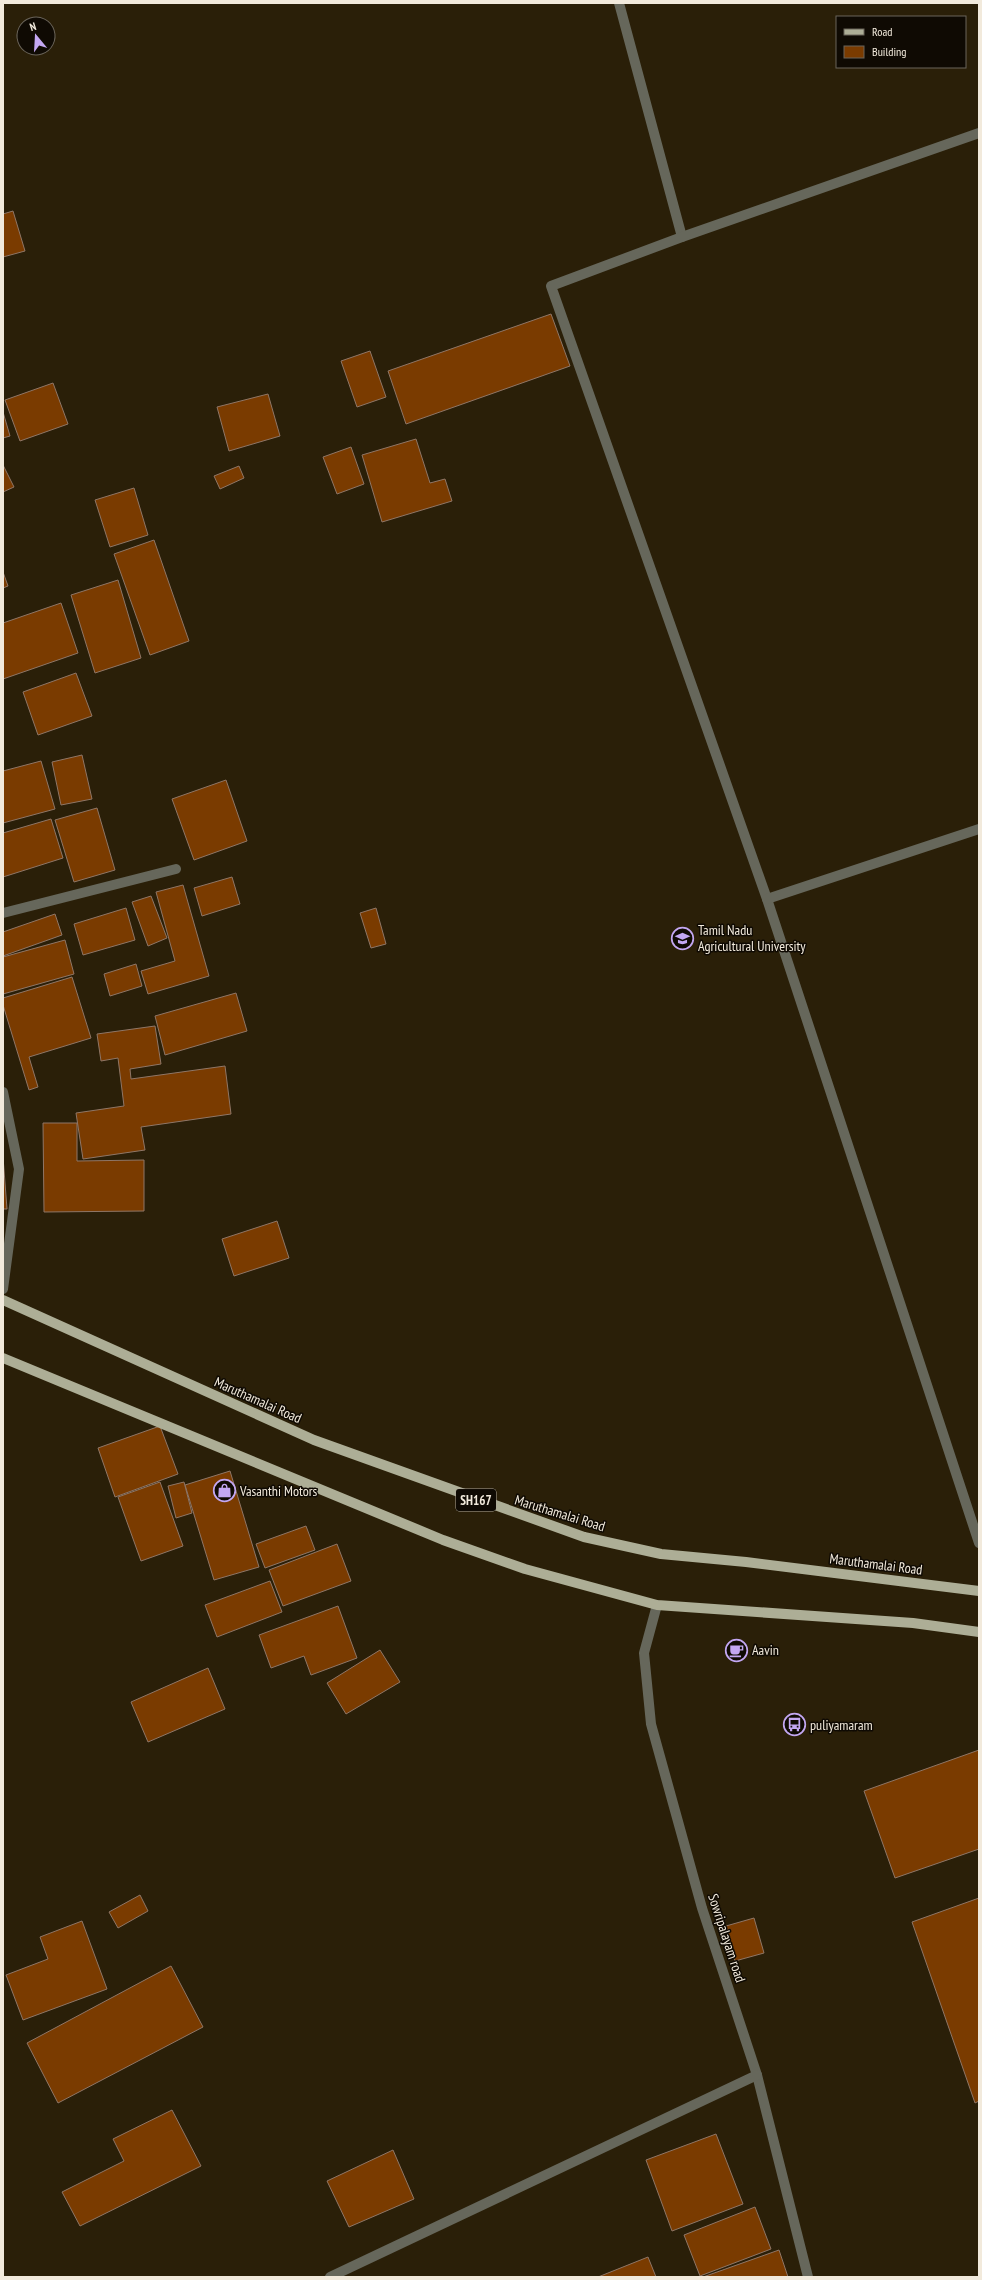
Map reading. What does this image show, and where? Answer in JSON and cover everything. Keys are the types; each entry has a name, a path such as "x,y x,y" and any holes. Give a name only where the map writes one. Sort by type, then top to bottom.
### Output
{"main road":[{"name":"Maruthamalai Road","path":"3,1300 314,1440 584,1537 661,1554 746,1562 979,1591"},
{"path":"3,1358 443,1540 525,1569 657,1605 913,1623 979,1632"}],"street":[{"path":"619,3 682,237"},
{"path":"979,133 682,237 551,286 768,899 979,1543"},
{"path":"768,899 979,829"},
{"path":"3,913 176,869"},
{"path":"3,1092 19,1169 3,1289"},
{"name":"Sowripalayam road","path":"657,1605 644,1653 651,1724 702,1908 757,2075 808,2277"},
{"path":"330,2277 757,2075"}],"building":[{"path":"13,211 25,251 3,257 3,214"},
{"path":"551,314 570,366 406,424 388,371"},
{"path":"370,351 386,397 357,407 341,361"},
{"path":"53,383 68,424 20,441 5,400"},
{"path":"268,394 280,436 229,451 217,407"},
{"path":"3,412 10,436 3,438"},
{"path":"416,439 430,483 445,479 452,501 382,522 362,455"},
{"path":"351,447 364,484 337,494 323,457"},
{"path":"3,465 14,487 3,492"},
{"path":"239,466 244,478 220,489 214,476"},
{"path":"134,488 148,535 110,547 95,500"},
{"path":"154,540 189,641 150,655 114,554"},
{"path":"3,572 8,586 3,588"},
{"path":"118,580 141,658 95,673 71,595"},
{"path":"61,603 78,653 3,679 3,623"},
{"path":"76,673 92,716 38,735 23,692"},
{"path":"82,755 92,799 61,805 52,762"},
{"path":"41,761 55,809 3,823 3,771"},
{"path":"226,780 247,841 194,860 172,799"},
{"path":"97,808 115,870 74,882 55,820"},
{"path":"51,819 63,858 3,877 3,833"},
{"path":"232,877 240,904 202,916 194,888"},
{"path":"183,885 209,976 148,994 141,971 175,961 156,892"},
{"path":"151,896 167,938 148,946 132,902"},
{"path":"126,908 135,940 83,955 74,924"},
{"path":"376,908 386,944 371,948 360,913"},
{"path":"55,914 62,935 3,956 3,932"},
{"path":"65,940 74,974 3,994 3,957"},
{"path":"136,964 142,986 110,996 104,974"},
{"path":"72,977 91,1038 29,1057 38,1087 29,1090 3,1005 3,998"},
{"path":"236,993 247,1031 165,1055 155,1016"},
{"path":"155,1026 161,1064 130,1069 131,1079 225,1066 231,1114 141,1127 145,1150 83,1159 76,1113 124,1106 118,1058 101,1061 97,1034"},
{"path":"43,1123 77,1123 77,1161 144,1160 144,1211 44,1212"},
{"path":"3,1157 7,1209 3,1209"},
{"path":"277,1221 289,1258 234,1276 222,1239"},
{"path":"160,1426 178,1474 115,1497 98,1448"},
{"path":"230,1471 259,1567 214,1580 185,1485"},
{"path":"160,1482 183,1546 141,1561 118,1497"},
{"path":"184,1482 192,1513 176,1518 168,1486"},
{"path":"306,1526 315,1550 265,1568 256,1544"},
{"path":"337,1544 351,1581 283,1606 269,1570"},
{"path":"270,1581 282,1612 217,1637 205,1605"},
{"path":"338,1606 357,1658 311,1675 304,1656 271,1668 259,1635"},
{"path":"380,1650 400,1682 346,1714 327,1683"},
{"path":"208,1668 225,1709 148,1742 131,1702"},
{"path":"979,1750 979,1849 895,1878 864,1791"},
{"path":"140,1895 148,1911 118,1928 109,1912"},
{"path":"979,1898 979,2101 975,2103 912,1922"},
{"path":"754,1918 764,1953 735,1961 726,1926"},
{"path":"82,1921 107,1989 23,2020 6,1975 48,1959 40,1937"},
{"path":"171,1966 203,2027 58,2103 27,2043"},
{"path":"172,2110 201,2166 80,2226 62,2192 124,2161 113,2139"},
{"path":"716,2134 743,2204 672,2231 646,2160"},
{"path":"393,2150 414,2199 349,2227 327,2181"},
{"path":"755,2207 771,2249 700,2276 684,2235"},
{"path":"779,2250 788,2277 703,2277"},
{"path":"648,2257 656,2277 598,2277"}],"place":[{"name":"Tamil Nadu Agricultural University","path":"683,938"},
{"name":"Vasanthi Motors","path":"224,1491"},
{"name":"Aavin","path":"737,1650"},
{"name":"puliyamaram","path":"794,1725"}]}
